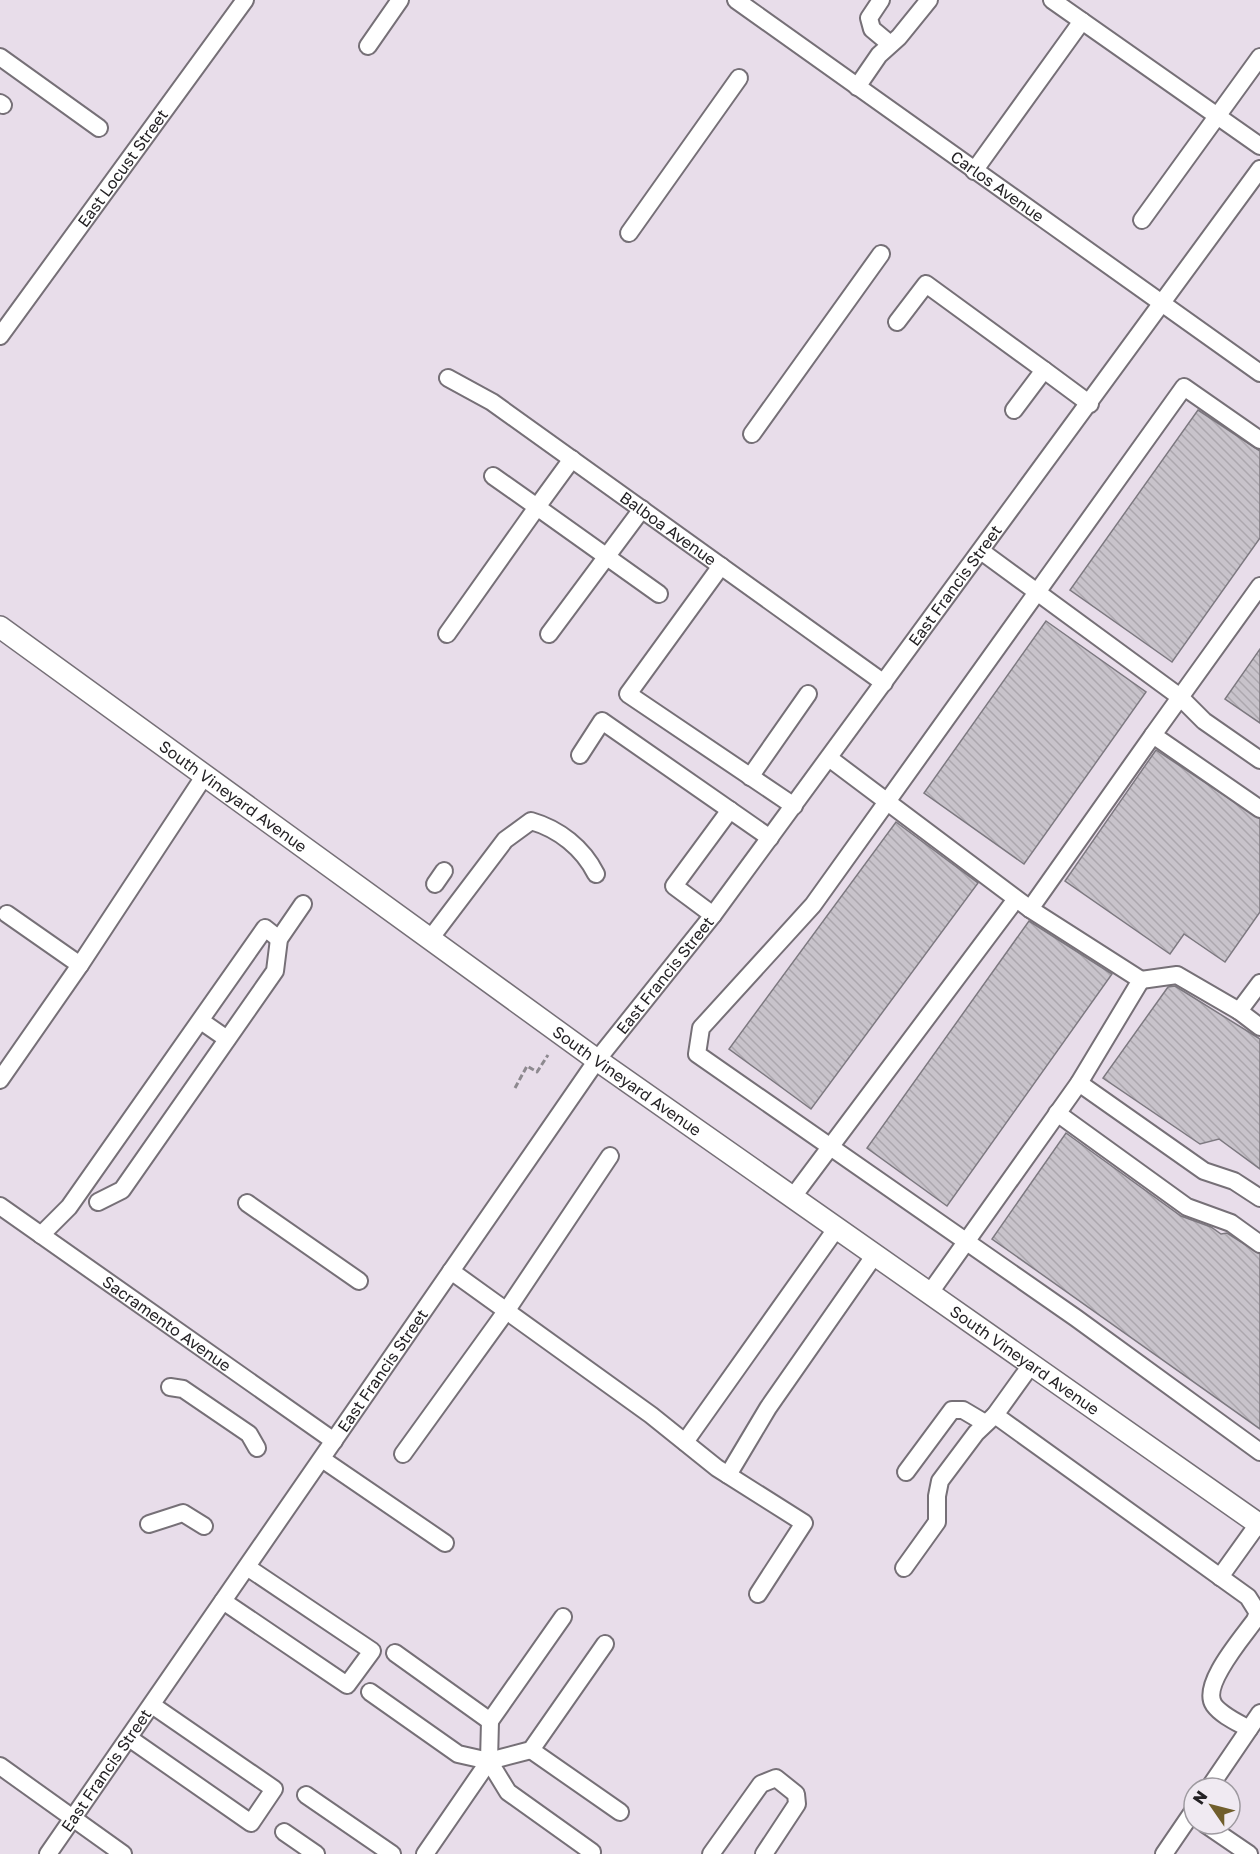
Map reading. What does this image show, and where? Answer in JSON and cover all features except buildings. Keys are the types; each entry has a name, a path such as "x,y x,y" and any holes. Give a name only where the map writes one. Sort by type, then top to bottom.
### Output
{"main road":[{"name":"South Vineyard Avenue","path":"0,627 597,1060 1259,1525"}],"street":[{"name":"East Locust Street","path":"0,336 245,0"},
{"path":"368,46 400,0"},
{"name":"Carlos Avenue","path":"736,0 1162,306 1260,373"},
{"path":"881,0 869,18 871,26 890,44"},
{"path":"857,87 879,55 929,0"},
{"path":"1052,0 1260,146"},
{"path":"974,171 1082,21"},
{"path":"0,57 99,128"},
{"path":"1142,220 1260,57"},
{"path":"629,233 739,78"},
{"name":"East Francis Street","path":"48,1854 597,1060 713,915 1162,306 1260,169"},
{"path":"752,434 881,254"},
{"path":"897,322 926,284 1090,404"},
{"path":"1014,410 1044,370"},
{"name":"Balboa Avenue","path":"448,378 492,402 884,683"},
{"path":"1260,440 1184,387 813,905 701,1028 697,1054 965,1243 1076,1318 1260,1452"},
{"path":"447,634 572,459"},
{"path":"494,476 659,594"},
{"path":"549,634 642,509"},
{"path":"981,551 1180,697 1204,722 1260,760"},
{"path":"721,566 628,694 794,806"},
{"path":"792,1198 1153,735 1260,586"},
{"path":"750,777 808,694"},
{"path":"580,755 602,721 770,838"},
{"path":"1153,735 1260,809"},
{"path":"829,758 1023,904 1141,980 1177,975 1239,1011 1260,1027"},
{"path":"0,1080 80,965 205,776"},
{"path":"713,915 674,886 730,810"},
{"path":"430,939 505,840 531,821 545,825 571,842 583,853 596,874"},
{"path":"98,1202 122,1190 275,971 279,939 303,904"},
{"path":"7,915 80,965"},
{"path":"41,1235 69,1207 265,928 279,939"},
{"path":"929,1294 1079,1083 1141,980"},
{"path":"1239,1011 1260,983"},
{"path":"201,1021 227,1040"},
{"path":"1079,1083 1204,1171 1234,1181 1260,1198"},
{"path":"1057,1113 1187,1207 1231,1223 1260,1244"},
{"path":"404,1454 507,1310 610,1156"},
{"path":"247,1203 359,1281"},
{"name":"Sacramento Avenue","path":"0,1206 334,1441"},
{"path":"685,1442 836,1229"},
{"path":"729,1475 768,1408 874,1256"},
{"path":"451,1271 729,1475 804,1523 758,1594"},
{"path":"904,1568 937,1522 937,1496 940,1481 1031,1365"},
{"path":"170,1387 183,1389 249,1434 257,1448"},
{"path":"906,1472 952,1410 963,1410 990,1419 1220,1577 1252,1602 1258,1613 1224,1663 1212,1695 1212,1703 1218,1709 1256,1721 1217,1776"},
{"path":"322,1459 445,1543"},
{"path":"149,1524 183,1513 204,1526"},
{"path":"1220,1577 1259,1525"},
{"path":"223,1601 347,1685 372,1651 247,1567"},
{"path":"563,1617 490,1721 489,1761 508,1792 592,1852"},
{"path":"370,1692 458,1755 489,1761 531,1750 605,1644"},
{"path":"395,1653 490,1721"},
{"path":"129,1738 250,1823 268,1798 274,1789 152,1705"},
{"path":"531,1750 620,1812"},
{"path":"425,1854 489,1761"},
{"path":"0,1766 123,1854"},
{"path":"711,1854 761,1784 776,1778 796,1794 797,1804 764,1854"},
{"path":"306,1795 392,1854"},
{"path":"284,1832 316,1854"},
{"path":"1164,1854 1182,1833"},
{"path":"1222,1836 1245,1853"}],"path":[{"path":"515,1088 527,1066 537,1072 548,1055"}],"shaded area":[{"path":"0,0 1260,0 1260,1854 0,1854"}]}
